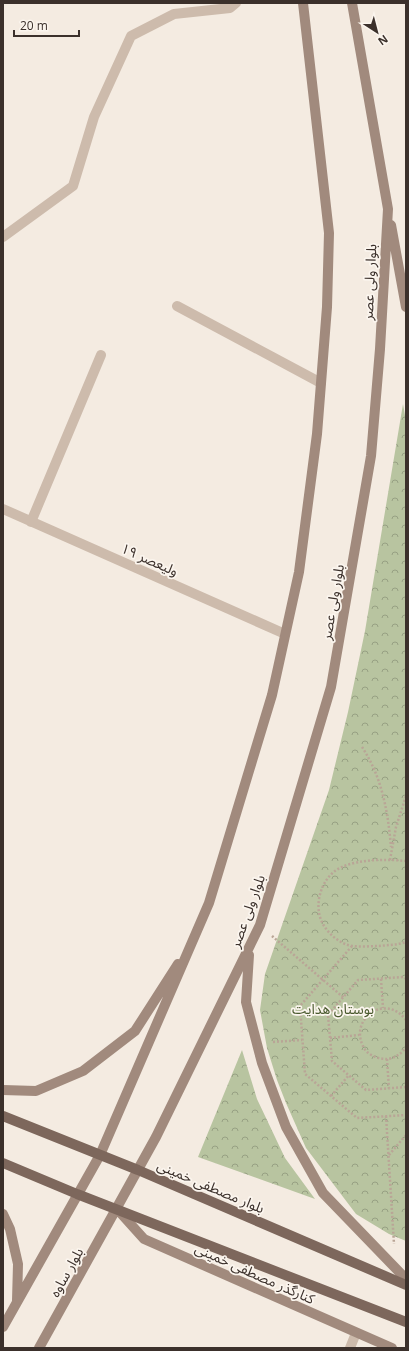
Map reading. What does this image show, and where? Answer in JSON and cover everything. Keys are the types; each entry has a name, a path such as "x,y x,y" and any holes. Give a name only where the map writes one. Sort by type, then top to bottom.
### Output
{"main road":[{"path":"100,1155 209,903 272,695 300,572 317,434 327,308 329,234 303,3"},
{"name":"بلوار ولی عصر","path":"118,1209 260,925 331,687 371,456 380,349 388,209 352,3"},
{"path":"388,209 406,307"},
{"path":"3,1090 36,1091 83,1071 135,1031 194,939"},
{"path":"249,949 246,1002 262,1063 286,1127 323,1193 406,1279"},
{"name":"بلوار مصطفی خمینی","path":"3,1116 138,1170 406,1285"},
{"name":"بلوار ساوه","path":"3,1327 100,1155"},
{"path":"3,1163 77,1194 406,1322"},
{"name":"بلوار ساوه","path":"39,1348 118,1209"},
{"name":"کنارگذر مصطفی خمینی","path":"118,1209 144,1239 392,1348"},
{"path":"3,1214 10,1229 18,1264 17,1303"}],"street":[{"path":"3,237 73,186 94,117 131,36 174,14 230,8 236,3"},
{"path":"177,306 321,383"},
{"path":"31,522 101,355"},
{"name":"ولیعصر ۱۹","path":"3,510 285,634"},
{"path":"350,1348 356,1333"}],"path":[{"path":"362,747 372,762 380,783 386,806 391,847"},
{"path":"390,860 391,847 396,827 406,796"},
{"path":"406,861 390,860 357,863 341,867 328,877 320,892 318,908 322,924 332,937 347,945 362,947 406,942"},
{"path":"260,925 344,998"},
{"path":"352,946 300,1006 305,1074 356,1118 406,1115"},
{"path":"406,979 404,977 358,980 328,1015 332,1061 366,1090 406,1087"},
{"path":"381,979 383,1008"},
{"path":"406,1020 402,1014 393,1009 383,1008 374,1011 366,1017 361,1026 360,1036 362,1045 368,1053 377,1058 387,1059 396,1057 406,1047"},
{"path":"330,1038 360,1036"},
{"path":"257,1043 302,1040"},
{"path":"387,1059 389,1089"},
{"path":"331,1096 349,1075"},
{"path":"386,1116 396,1269"},
{"path":"388,1156 406,1135"}],"green space":[{"name":"بوستان هدایت","path":"403,404 406,421 406,1241 389,1234 356,1214 306,1148 277,1080 267,1048 260,1010 265,974 329,790 348,712 365,631"},
{"path":"242,1050 257,1099 285,1158 315,1199 198,1157"}]}
